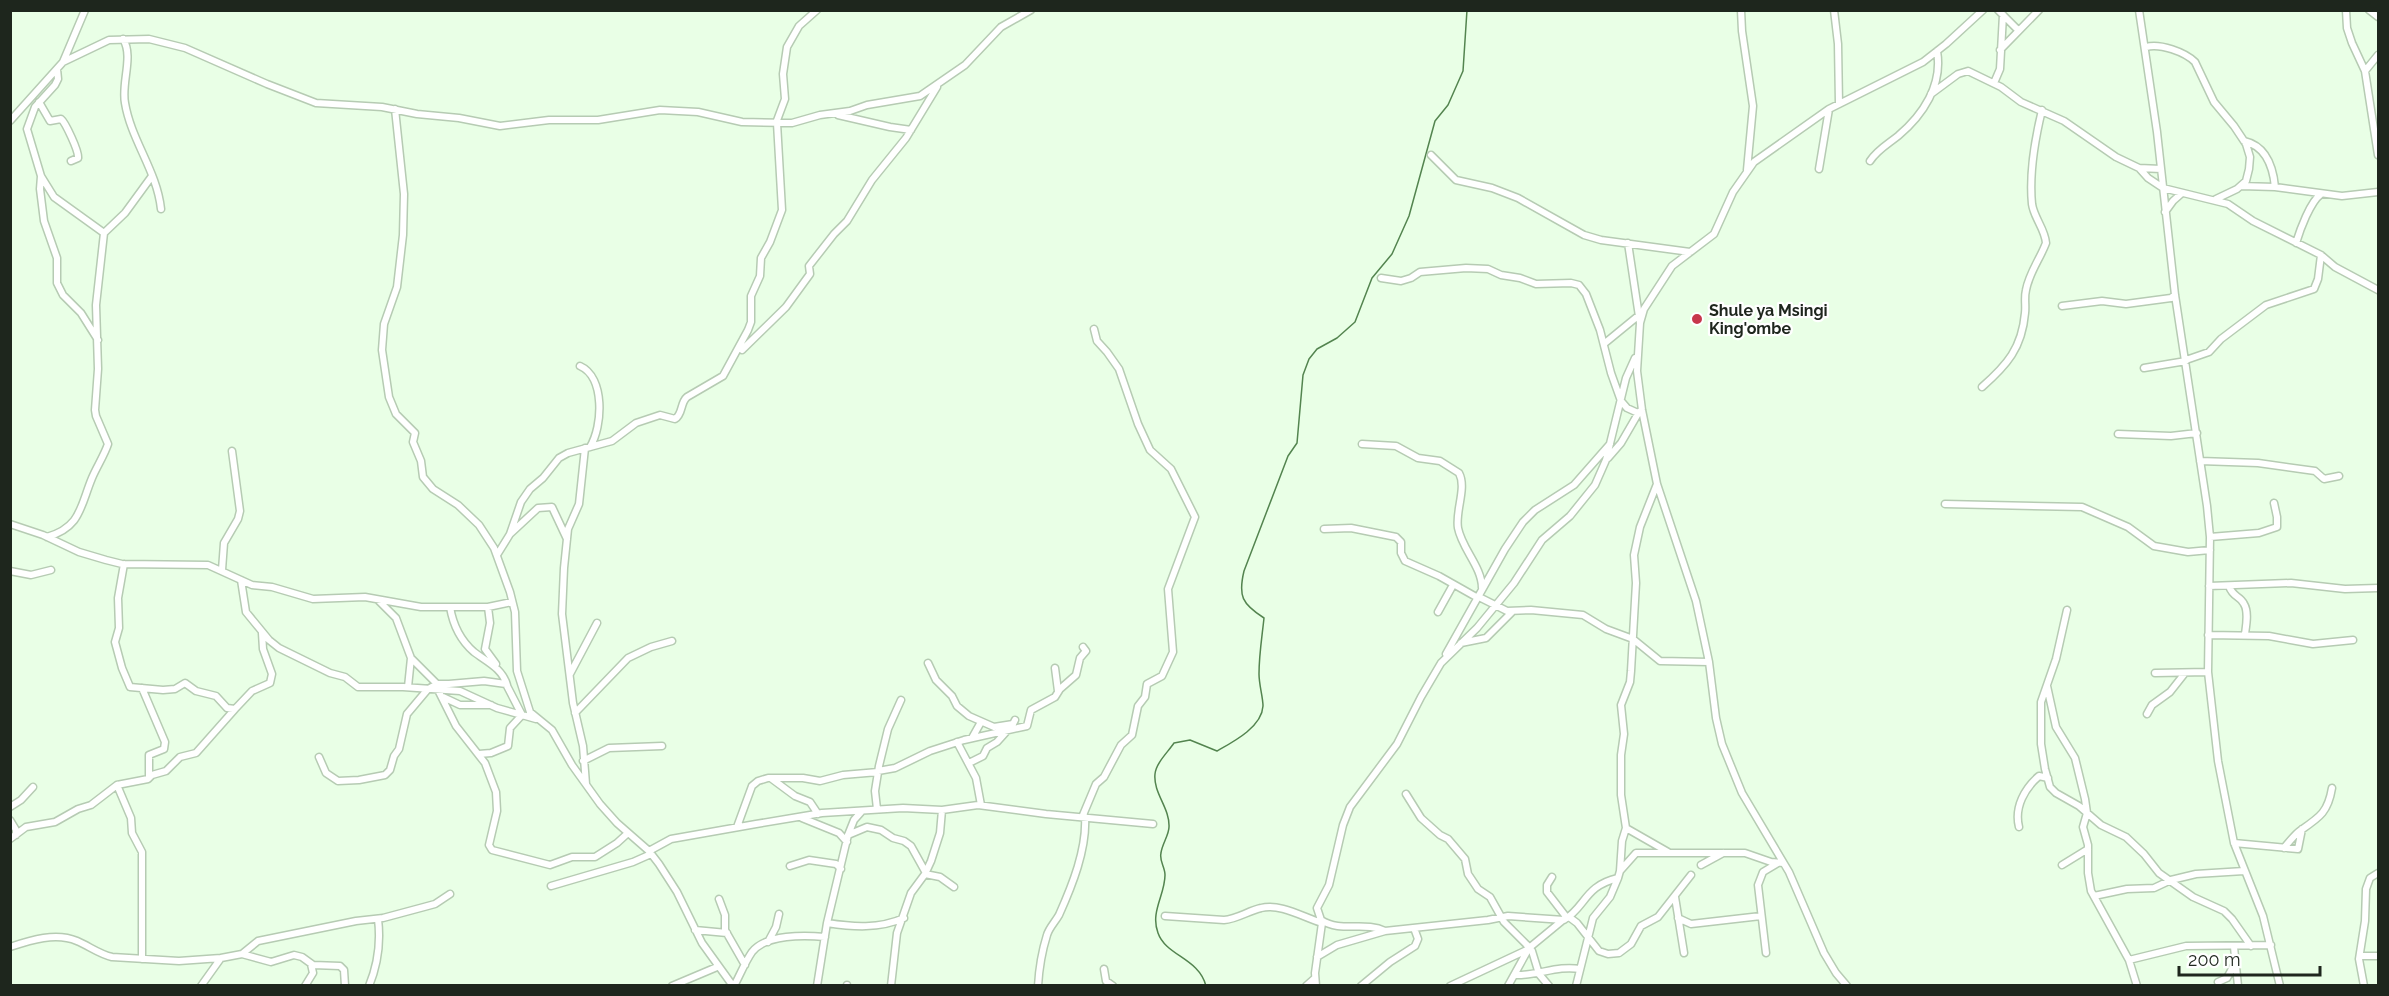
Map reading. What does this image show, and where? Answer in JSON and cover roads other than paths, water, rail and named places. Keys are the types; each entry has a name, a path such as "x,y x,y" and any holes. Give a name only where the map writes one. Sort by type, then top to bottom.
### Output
{"street":[{"path":"10,121 63,62 85,10"},
{"path":"497,555 510,534 521,502 530,489 560,458 612,441 636,423 660,415 675,419 679,415 684,399 723,376 734,359 751,322 751,296 760,276 762,256 782,210 776,123 784,99 783,74 788,47 799,26 817,10"},
{"path":"63,62 109,40 159,40 185,48 309,101 395,109 500,126 549,120 591,121 660,110 698,112 742,122 796,123 820,115 920,96 975,55 1001,27 1031,10"},
{"path":"1741,10 1753,106 1747,170"},
{"path":"1834,10 1838,44 1839,104"},
{"path":"1847,986 1824,953 1780,863 1747,804 1725,751 1718,728 1709,662 1696,601 1657,484 1640,411 1637,355 1640,323 1644,309 1677,261 1714,234 1733,192 1747,170 1762,155 1829,109 1914,68 1983,10"},
{"path":"2000,50 2039,10"},
{"path":"2139,10 2146,47 2175,295 2197,433 2210,537 2208,672 2218,761 2234,843 2260,908 2280,986"},
{"path":"2346,10 2347,28 2365,70 2379,155"},
{"path":"2369,10 2379,17"},
{"path":"2000,13 2018,30"},
{"path":"1994,83 2000,69 2003,30 2000,13"},
{"path":"123,39 128,51 124,89 128,120 160,196 161,209"},
{"path":"2146,47 2150,45 2173,51 2195,62 2214,102 2231,121 2249,153 2250,163 2247,177 2241,186"},
{"path":"1870,161 1913,123 1931,94 1939,70 1937,51"},
{"path":"2365,70 2379,55"},
{"path":"57,69 58,79 29,117 27,129 41,176 58,201 104,233"},
{"path":"1931,94 1958,74 1966,71 1994,83 2021,102 2042,110 2074,128 2105,151 2139,168 2148,178 2163,188 2215,199 2235,207 2253,221 2321,255 2341,271 2379,290"},
{"path":"734,359 754,336 786,306 810,274 810,265 847,221 868,185 911,130 938,84"},
{"path":"39,102 50,121 61,119 66,123 68,135 78,152 78,158 71,161"},
{"path":"395,109 404,194 398,287 384,324 382,350 389,397 396,414 415,433 413,442 422,461 423,477 433,489 458,505 479,525 497,555 515,612 517,671 528,708 536,719"},
{"path":"1819,169 1829,109"},
{"path":"1982,387 2006,367 2014,352 2025,314 2024,301 2027,285 2046,243 2046,236 2032,205 2033,169 2042,110"},
{"path":"834,114 911,130"},
{"path":"2243,141 2250,142 2265,154 2272,168 2275,187"},
{"path":"1431,155 1441,168 1456,180 1492,188 1518,198 1570,229 1592,238 1690,252"},
{"path":"2139,168 2161,169"},
{"path":"41,176 39,189 44,221 57,254 57,283 63,295 88,323 98,341"},
{"path":"46,537 65,530 80,512 98,462 108,444 96,416 98,341 96,305 104,233 125,213 152,176"},
{"path":"2215,199 2241,186 2275,187 2342,196 2379,192"},
{"path":"2165,213 2182,193"},
{"path":"2296,243 2306,217 2321,194"},
{"path":"1628,243 1640,323"},
{"path":"2144,368 2186,361 2209,352 2221,339 2266,305 2313,289 2318,279 2321,255"},
{"path":"1381,278 1401,281 1420,272 1466,268 1488,269 1501,276 1520,278 1536,284 1576,283 1586,294 1605,343 1611,373 1621,401 1627,408 1640,411"},
{"path":"2062,306 2102,301 2134,303 2175,295"},
{"path":"1605,343 1638,316"},
{"path":"1038,986 1039,967 1047,935 1060,913 1077,866 1085,833 1084,816 1098,782 1104,777 1121,745 1132,735 1138,706 1145,697 1147,684 1162,676 1173,652 1168,589 1195,517 1171,469 1150,450 1138,424 1119,369 1097,341 1094,329"},
{"path":"1440,663 1496,607 1542,540 1586,498 1595,485 1606,460 1626,378 1637,355"},
{"path":"580,366 589,371 600,397 596,436 588,448 579,504 571,518 567,540 562,614 575,712 583,746 586,786"},
{"path":"1606,460 1621,443 1640,411"},
{"path":"2118,434 2171,436 2197,433"},
{"path":"1306,986 1316,982 1321,921 1317,908 1329,885 1343,825 1350,807 1397,744 1420,697 1515,534 1530,515 1574,485 1610,443"},
{"path":"1362,444 1396,446 1418,458 1437,460 1459,473 1461,482 1458,526 1463,544 1481,580 1480,596"},
{"path":"222,570 224,543 240,511 232,451"},
{"path":"2200,461 2258,463 2314,471 2324,479 2339,476"},
{"path":"1576,986 1593,918 1610,897 1619,874 1626,828 1622,795 1621,755 1624,734 1621,705 1630,682 1636,584 1634,555 1640,527 1657,484"},
{"path":"2210,537 2259,533 2277,527 2274,503"},
{"path":"1945,504 2082,507 2128,526 2154,546 2188,552 2210,550"},
{"path":"510,534 538,508 552,507 567,540"},
{"path":"10,524 79,552 124,564 208,565 252,585 272,587 313,598 376,599 406,605 450,607 488,607 512,602"},
{"path":"1324,529 1350,528 1396,537 1401,542 1401,554 1405,561 1480,596 1496,607 1512,612 1526,609 1583,615 1606,629 1633,639 1660,661 1709,662"},
{"path":"124,564 118,598 120,622 116,647 128,685 172,689 185,683 196,691 216,696 227,708 236,709"},
{"path":"10,571 31,575 51,570"},
{"path":"241,580 244,607 262,633 279,648 330,673 341,675 358,687 408,687 460,691 491,705 536,719 552,730 586,786 612,818 650,852 674,886 695,930 717,967 734,986 757,948 768,942 794,936 825,937"},
{"path":"2209,586 2291,583 2345,589 2379,588"},
{"path":"1438,612 1453,585"},
{"path":"2229,586 2233,595 2241,600 2246,608 2246,634"},
{"path":"376,599 396,618 411,658 439,690 460,705 491,705"},
{"path":"450,607 452,622 459,635 473,651 497,668"},
{"path":"488,607 490,623 485,649 522,715"},
{"path":"2067,610 2056,659 2042,695 2040,721 2043,760 2053,791 2102,825 2121,833 2144,854 2158,873 2185,892 2228,914 2251,946"},
{"path":"1461,643 1486,638 1512,612"},
{"path":"570,675 597,623"},
{"path":"13,837 26,827 55,822 78,809 91,805 117,785 145,780 166,771 180,757 198,751 252,692 270,683 272,674 263,649 262,633"},
{"path":"2208,635 2246,634 2284,638 2313,645 2353,640"},
{"path":"575,712 628,658 651,647 672,641"},
{"path":"737,827 752,786 758,781 772,778 803,778 820,781 843,775 878,772 896,768 930,751 957,742 1027,726 1029,713 1033,707 1055,697 1076,675 1080,658 1086,651 1083,647"},
{"path":"408,687 411,658"},
{"path":"928,663 936,680 952,696 957,706 969,716 997,728 1013,724 1015,720"},
{"path":"1055,668 1058,692"},
{"path":"2155,672 2208,672"},
{"path":"2147,714 2152,705 2170,692 2185,673"},
{"path":"439,690 484,681 507,685"},
{"path":"2047,686 2056,727 2075,758 2087,813 2083,827 2088,849 2088,873 2094,896 2129,960 2137,986"},
{"path":"142,688 165,742 164,749 149,755 150,777"},
{"path":"319,757 326,773 338,781 385,775 390,770 394,756 399,749 407,714 428,689"},
{"path":"439,690 456,726 485,763 498,801 489,845 492,850 550,865 572,856 595,857 628,833"},
{"path":"877,809 875,791 878,772 888,729 901,700"},
{"path":"479,754 491,753 508,746 510,728 522,715"},
{"path":"972,738 981,722"},
{"path":"969,763 983,756 987,748 997,742 1007,731"},
{"path":"957,742 976,778 981,805"},
{"path":"583,762 609,748 662,746"},
{"path":"2019,827 2017,813 2026,789 2039,776 2048,778"},
{"path":"772,778 795,796 810,802 819,814"},
{"path":"117,785 131,818 132,833 142,852 142,959"},
{"path":"10,807 21,800 33,787"},
{"path":"2283,848 2302,829 2322,814 2330,799 2332,788"},
{"path":"1406,794 1421,818 1459,851 1468,865 1468,874 1478,889 1490,897 1503,916 1504,922 1516,931 1529,948 1539,974 1549,986"},
{"path":"551,886 633,862 671,840 819,814 903,808 942,810 981,805 1046,814 1153,824"},
{"path":"891,986 895,939 911,893 926,874 938,841 942,810"},
{"path":"817,986 827,922 848,839 854,820 862,811"},
{"path":"799,817 839,832 848,839"},
{"path":"10,819 16,830 13,837"},
{"path":"848,839 867,826 881,830 911,846 926,874 940,877 954,887"},
{"path":"1626,828 1668,852"},
{"path":"2234,843 2299,848 2302,829"},
{"path":"2062,865 2088,849"},
{"path":"1622,852 1749,853 1780,863"},
{"path":"1450,986 1529,948 1566,918 1591,891 1619,874 1636,853"},
{"path":"1701,865 1724,853"},
{"path":"790,867 809,860 836,864 841,869"},
{"path":"1766,953 1761,916 1760,878 1763,872 1780,863"},
{"path":"2094,896 2127,889 2154,888 2170,880 2196,874 2244,871"},
{"path":"2364,986 2360,956 2365,921 2366,889 2370,878 2379,873"},
{"path":"1552,877 1547,885 1547,892 1566,918 1577,923 1594,947 1604,954 1619,953 1631,944 1641,926 1658,917 1691,875"},
{"path":"242,954 258,941 356,921 378,919 435,904 450,894"},
{"path":"1675,897 1684,953"},
{"path":"719,899 724,911 726,933 745,965"},
{"path":"1165,916 1224,920 1258,908 1272,907 1335,927 1373,927 1385,931"},
{"path":"768,942 776,927 779,914"},
{"path":"1317,957 1337,945 1385,931 1488,920 1503,916 1520,915 1547,920 1566,918"},
{"path":"1678,918 1691,924 1761,916"},
{"path":"827,922 867,927 904,918"},
{"path":"369,985 379,951 378,919"},
{"path":"1361,986 1390,962 1415,946 1418,939 1414,928"},
{"path":"695,930 726,933"},
{"path":"10,947 37,939 64,938 77,941 105,956 142,959 179,961 242,954 272,962 294,955 302,957 311,964 343,967 345,986"},
{"path":"2129,960 2186,946 2271,945"},
{"path":"2234,946 2238,986"},
{"path":"1508,986 1529,948"},
{"path":"2360,956 2379,956"},
{"path":"201,986 220,958"},
{"path":"2218,982 2229,976 2235,962"},
{"path":"304,986 313,973 311,964"},
{"path":"672,986 717,967"},
{"path":"1515,975 1539,974 1563,967 1580,969"},
{"path":"1104,969 1106,981 1113,986"}],"waterway":[{"path":"1206,986 1197,969 1162,941 1156,925 1165,875 1161,856 1169,827 1167,813 1156,788 1156,770 1174,743 1190,740 1217,751 1246,733 1258,721 1261,714 1263,706 1259,667 1264,618 1243,599 1244,571 1288,456 1297,443 1303,375 1309,359 1317,349 1337,338 1355,322 1372,278 1392,254 1409,216 1435,121 1448,105 1463,71 1467,10"}],"place":[{"name":"Shule ya Msingi King'ombe","path":"1697,319"}]}
